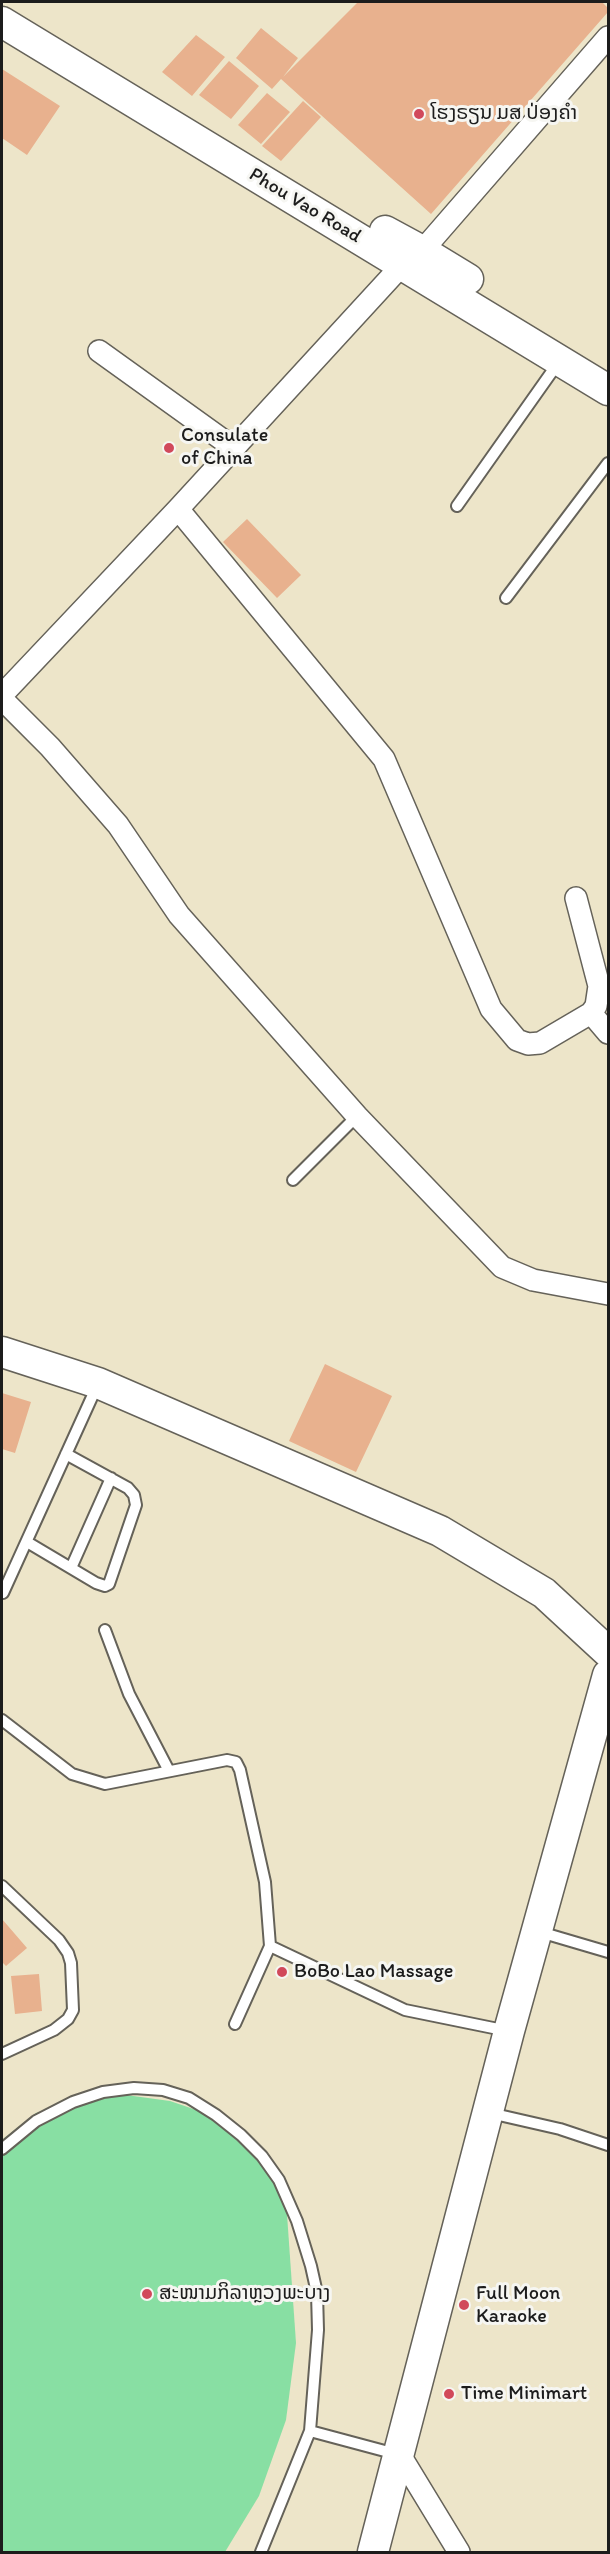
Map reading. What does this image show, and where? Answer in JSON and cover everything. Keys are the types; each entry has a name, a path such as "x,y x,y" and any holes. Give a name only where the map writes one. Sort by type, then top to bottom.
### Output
{"street":[{"name":"Phou Vao Road","path":"2,2 341,209 560,360 609,390"},
{"name":"Phou Vao Road","path":"2,22 413,257 609,366"},
{"path":"609,37 413,257 2,697 50,747 118,825 179,915 357,1116 502,1267 533,1281 609,1294"},
{"path":"99,351 234,448"},
{"path":"178,509 384,759 491,1009 517,1040 528,1044 540,1044 591,1013 596,1005 599,986 576,898"},
{"path":"591,1013 609,1033"},
{"path":"2,1352 98,1383 440,1531 544,1593 609,1652"},
{"path":"373,2553 509,2031 609,1675"},
{"path":"400,2455 459,2553"}],"lane":[{"path":"456,506 560,360"},
{"path":"506,598 609,463"},
{"path":"293,1180 357,1116"},
{"path":"3,1593 98,1383"},
{"path":"27,1542 96,1583 105,1586 109,1584 136,1505 134,1495 128,1488 66,1454"},
{"path":"71,1568 111,1478"},
{"path":"105,1630 129,1694 169,1771"},
{"path":"2,1720 72,1774 105,1784 227,1760 236,1762 240,1770 265,1882 270,1946 235,2024"},
{"path":"2,1886 59,1940 68,1953 71,1963 74,2010 68,2019 54,2030 2,2054"},
{"path":"536,1931 609,1952"},
{"path":"270,1946 405,2010 509,2031"},
{"path":"2,2149 36,2121 73,2102 103,2092 134,2088 163,2090 189,2098 241,2135 262,2156 279,2180 297,2221 311,2266 317,2293 318,2330 310,2431 261,2553"},
{"path":"489,2113 560,2129 609,2145"},
{"path":"310,2431 400,2455"}],"green space":[{"name":"ສະໜາມກິລາຫຼວງພະບາງ","path":"104,2092 170,2101 214,2116 256,2151 286,2200 296,2343 286,2420 259,2496 225,2552 2,2552 2,2140 36,2113"}],"building":[{"name":"ໂຮງຣຽນ ມສ ປ່ອງຄຳ","path":"358,2 602,2 608,8 608,12 431,214 281,79 272,89 236,58 261,28 298,58 283,77"},
{"path":"196,35 225,57 192,96 162,72"},
{"path":"229,61 259,86 231,119 199,95"},
{"path":"2,69 60,106 27,155 2,138"},
{"path":"267,93 290,112 261,144 238,125"},
{"path":"303,101 321,117 281,161 262,146"},
{"path":"247,519 301,575 277,598 223,542"},
{"path":"325,1364 392,1396 356,1472 289,1441"},
{"path":"2,1393 31,1402 15,1453 2,1449"},
{"path":"2,1919 27,1948 6,1966 2,1962"},
{"path":"39,1974 42,2011 15,2014 11,1976"}],"place":[{"name":"ໂຮງຣຽນ ມສ ປ່ອງຄຳ","path":"419,114"},
{"name":"Consulate of China","path":"169,448"},
{"name":"BoBo Lao Massage","path":"282,1972"},
{"name":"ສະໜາມກິລາຫຼວງພະບາງ","path":"147,2294"},
{"name":"Full Moon Karaoke","path":"464,2305"},
{"name":"Time Minimart","path":"449,2394"}]}
